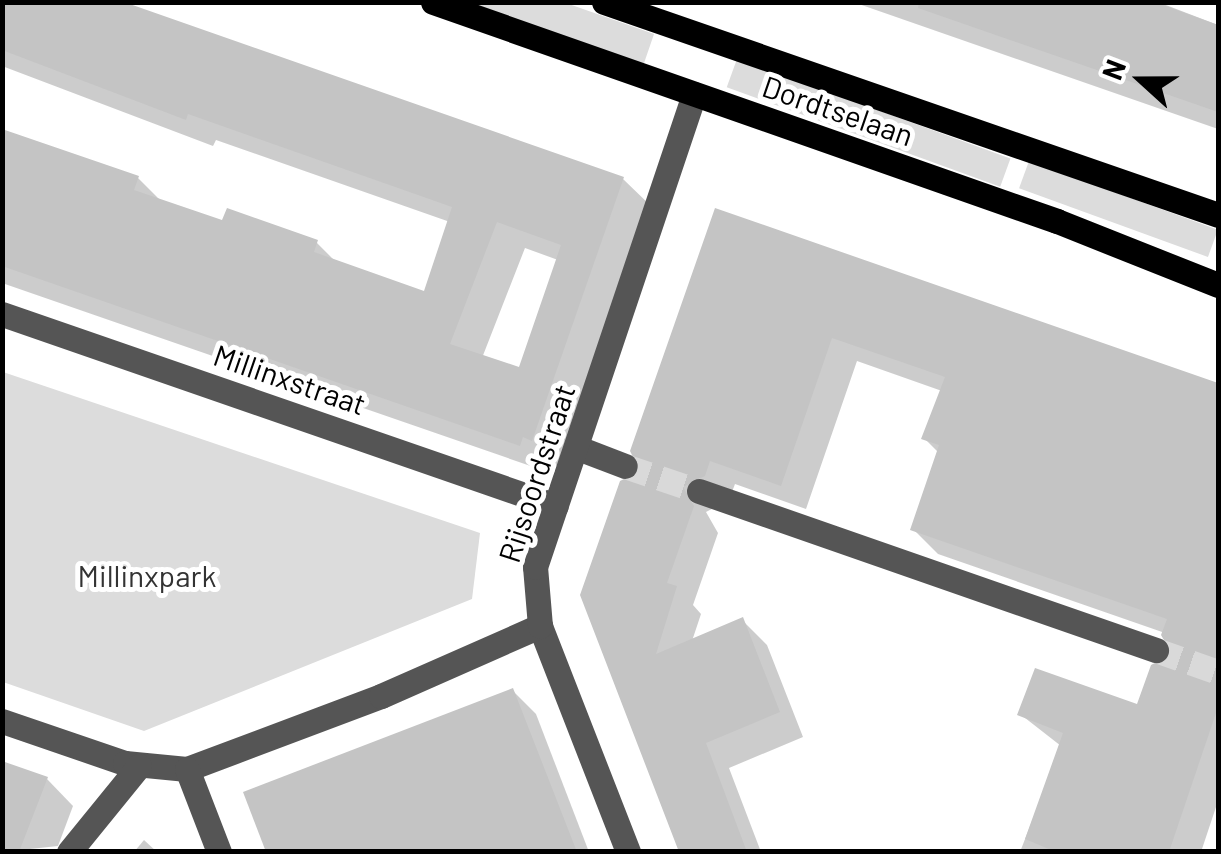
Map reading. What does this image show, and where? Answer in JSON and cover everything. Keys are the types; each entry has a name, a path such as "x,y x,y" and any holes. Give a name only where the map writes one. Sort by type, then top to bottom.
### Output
{"main road":[{"name":"Dordtselaan","path":"433,2 1058,221 1218,285"},
{"name":"Dordtselaan","path":"604,2 1218,214"}],"street":[{"name":"Rijsoordstraat","path":"540,626 535,567 694,94"},
{"name":"Millinxstraat","path":"2,314 556,506"},
{"path":"578,448 625,466"},
{"path":"699,491 1156,650"},
{"path":"2,721 140,766 187,769 381,696 540,626 628,852"},
{"path":"69,852 140,766"},
{"path":"187,769 219,852"}],"green space":[{"path":"460,3 566,3 654,34 643,66"},
{"path":"737,59 1010,159 1000,187 727,87"},
{"path":"1029,161 1218,230 1208,257 1019,188"},
{"name":"Millinxpark","path":"3,372 480,533 472,599 144,731 3,682"}],"building":[{"path":"2,2 124,2 624,177 532,441 523,437 520,446 2,266 2,129 139,176 134,190 222,220 227,208 318,240 314,252 424,291 452,207 188,114 186,120 2,50","holes":["497,222 561,245 519,367 450,344"]},
{"path":"919,2 1155,2 1218,25 1218,112 918,8"},
{"path":"715,208 1218,383 1218,707 1169,852 1056,852 1025,839 1063,733 1017,715 1035,668 1137,704 1151,665 1172,654 1161,635 1167,619 910,530 939,445 921,439 945,377 832,338 781,486 710,461 705,476 683,487 694,506 667,583 677,586 656,654 743,617 780,712 706,743 747,852 679,852 580,595 620,481 640,471 630,451"},
{"path":"513,688 577,852 266,852 243,792"},
{"path":"2,761 48,777 19,852 2,852"}],"tunnel":[{"path":"625,466 699,491"},
{"path":"1156,650 1218,672"}]}
